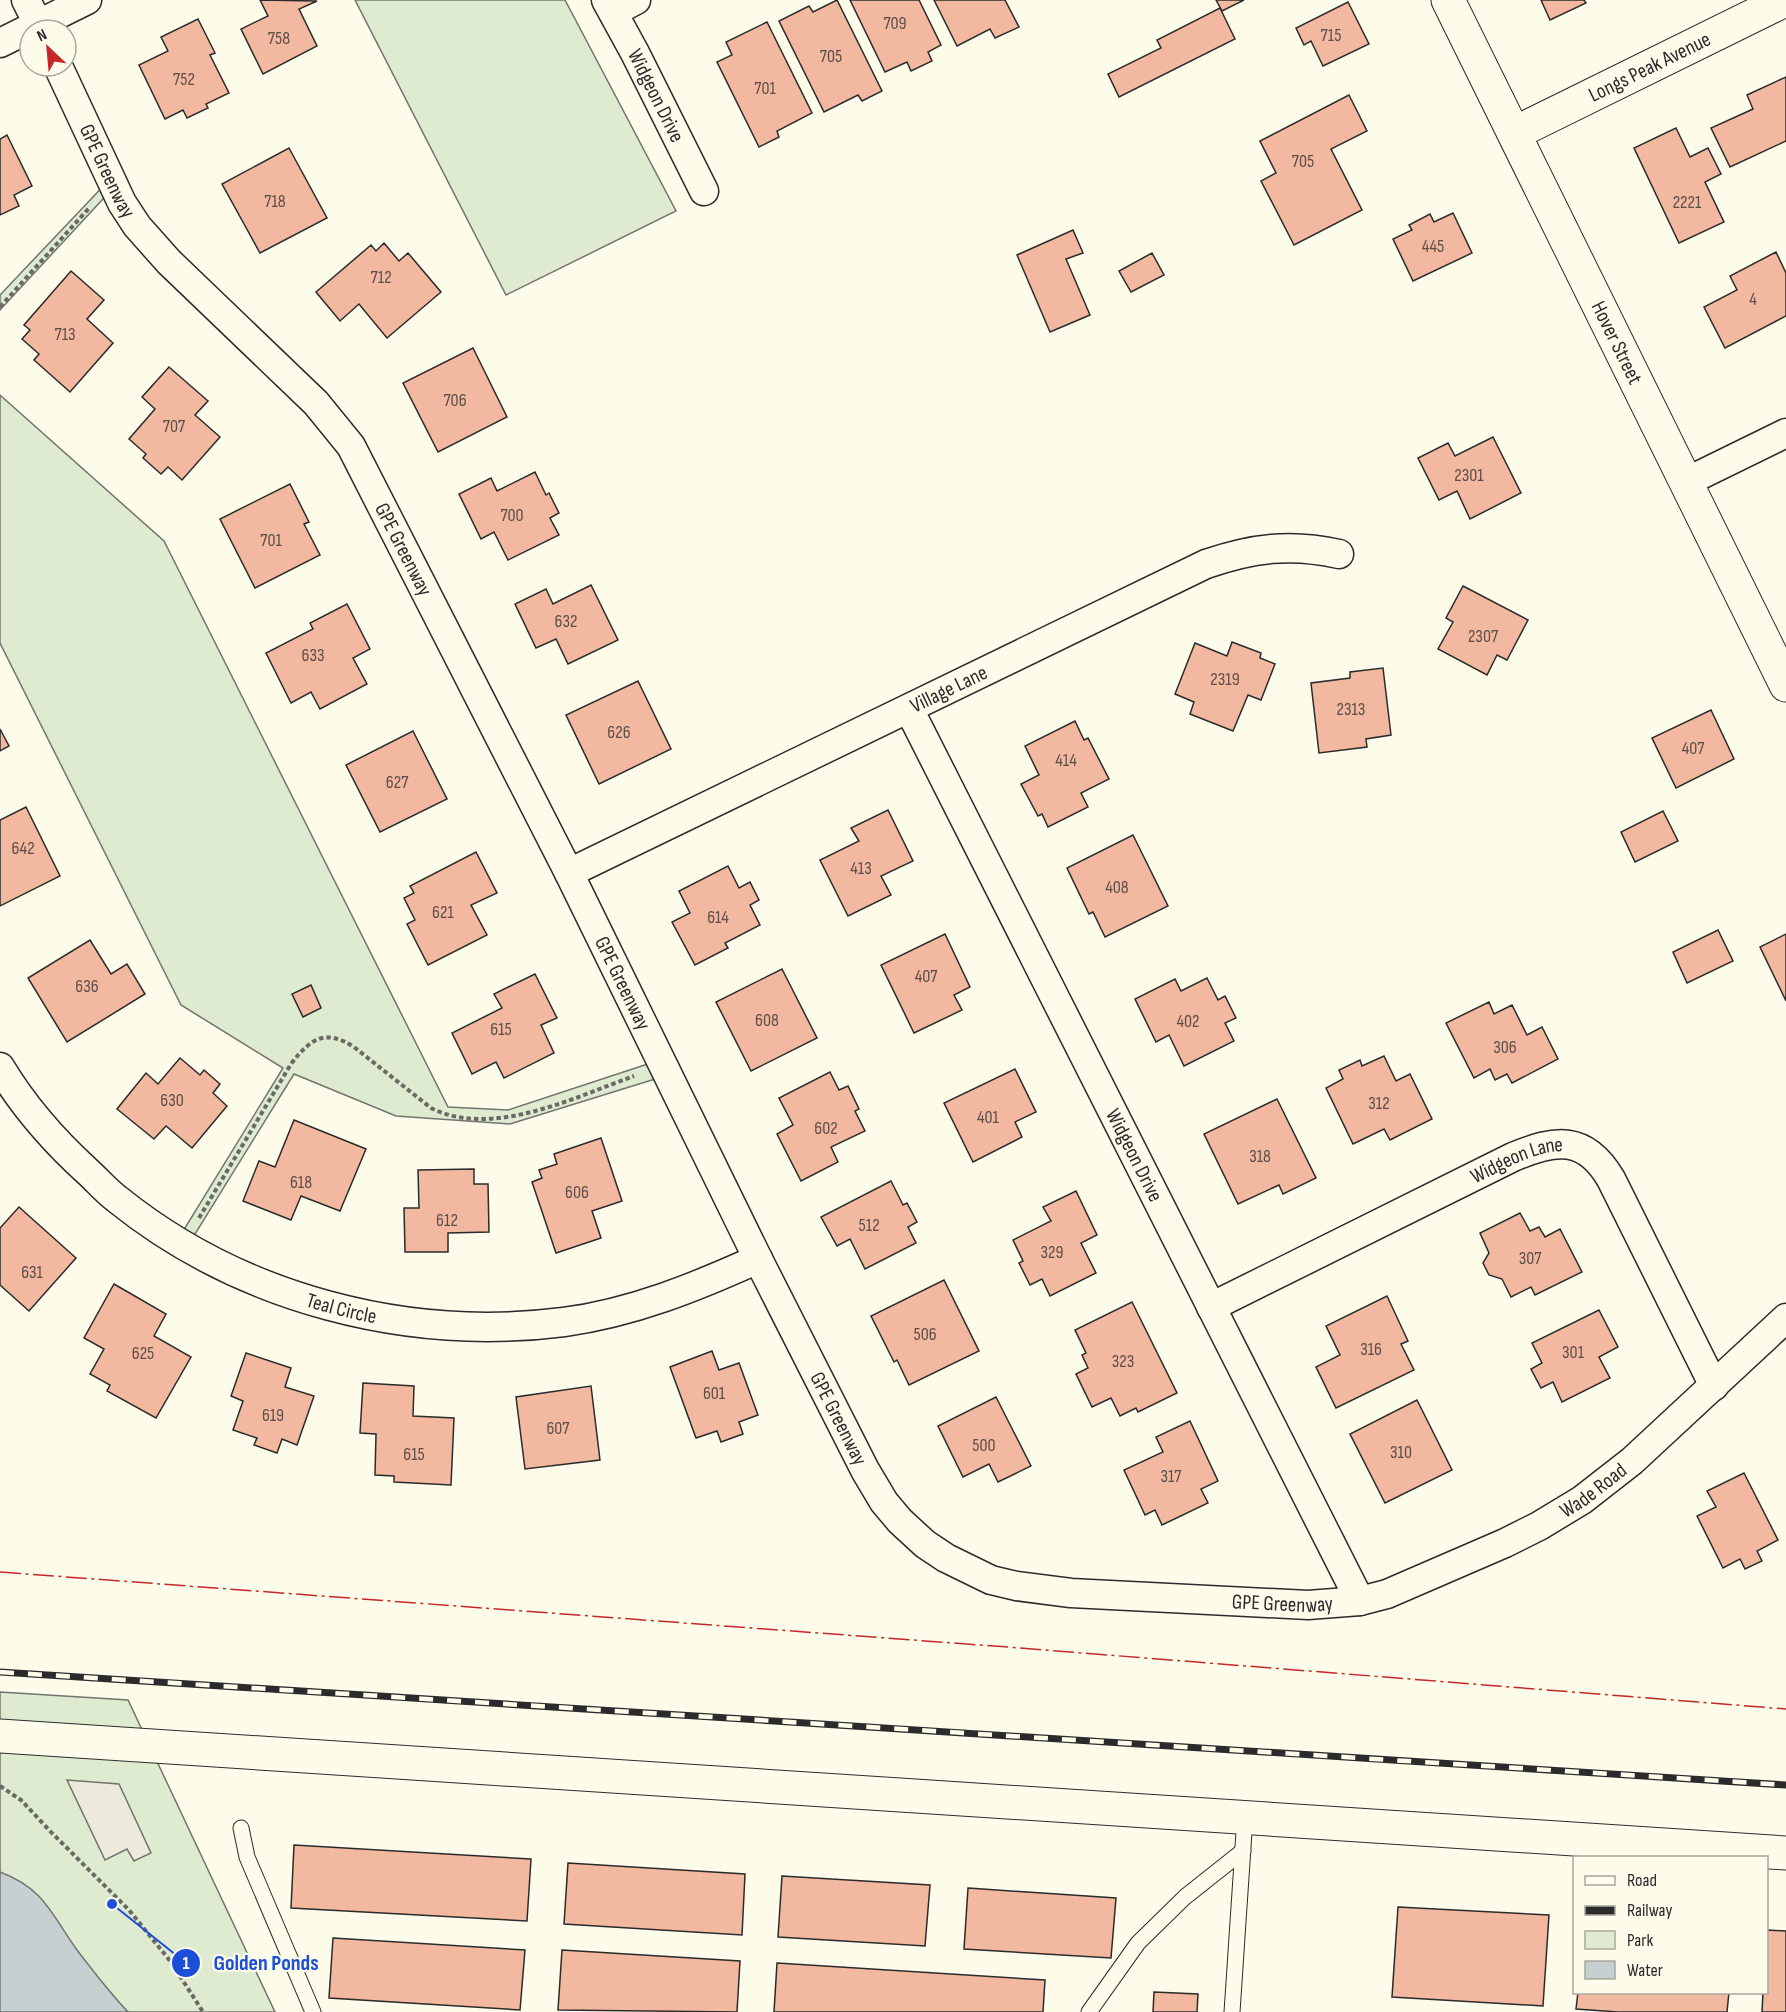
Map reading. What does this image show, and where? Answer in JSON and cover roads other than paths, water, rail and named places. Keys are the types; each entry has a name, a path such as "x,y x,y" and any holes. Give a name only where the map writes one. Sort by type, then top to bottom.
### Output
{"street":[{"path":"35,18 87,0"},
{"name":"Hover Street","path":"1448,0 1786,685"},
{"name":"Longs Peak Avenue","path":"1515,133 1785,0"},
{"name":"Widgeon Drive","path":"618,4 704,191"},
{"path":"0,43 18,30"},
{"name":"GPE Greenway","path":"64,78 130,215 150,241 316,403 351,446 569,873 758,1259 878,1492 909,1530 925,1544 966,1570 991,1580 1016,1586 1071,1593 1259,1604 1308,1605 1360,1601"},
{"path":"1686,482 1786,433"},
{"name":"Village Lane","path":"569,873 1206,564 1249,551 1271,548 1311,548 1339,554"},
{"name":"Widgeon Drive","path":"909,709 1360,1601"},
{"name":"Teal Circle","path":"0,1067 28,1109 67,1153 116,1198 183,1245 246,1276 347,1311 399,1322 478,1327 555,1323 596,1316 654,1301 703,1284 758,1259"},
{"name":"Widgeon Lane","path":"1211,1307 1513,1157 1544,1146 1573,1146 1586,1150 1596,1157 1611,1179 1714,1386"},
{"name":"Wade Road","path":"1360,1601 1387,1594 1488,1551 1570,1508 1619,1472 1786,1318"},
{"path":"0,1736 1786,1853"}],"lane":[{"path":"1232,2012 1245,1817"},
{"path":"241,1828 247,1857 313,2012"},
{"path":"1089,2012 1138,1943 1185,1897 1243,1851"}],"water":[{"path":"0,1872 27,1886 46,1904 89,1966 128,2012 0,2012"}],"railway":[{"path":"0,1672 1786,1785"}],"place":[{"name":"Golden Ponds","path":"112,1904"}]}
